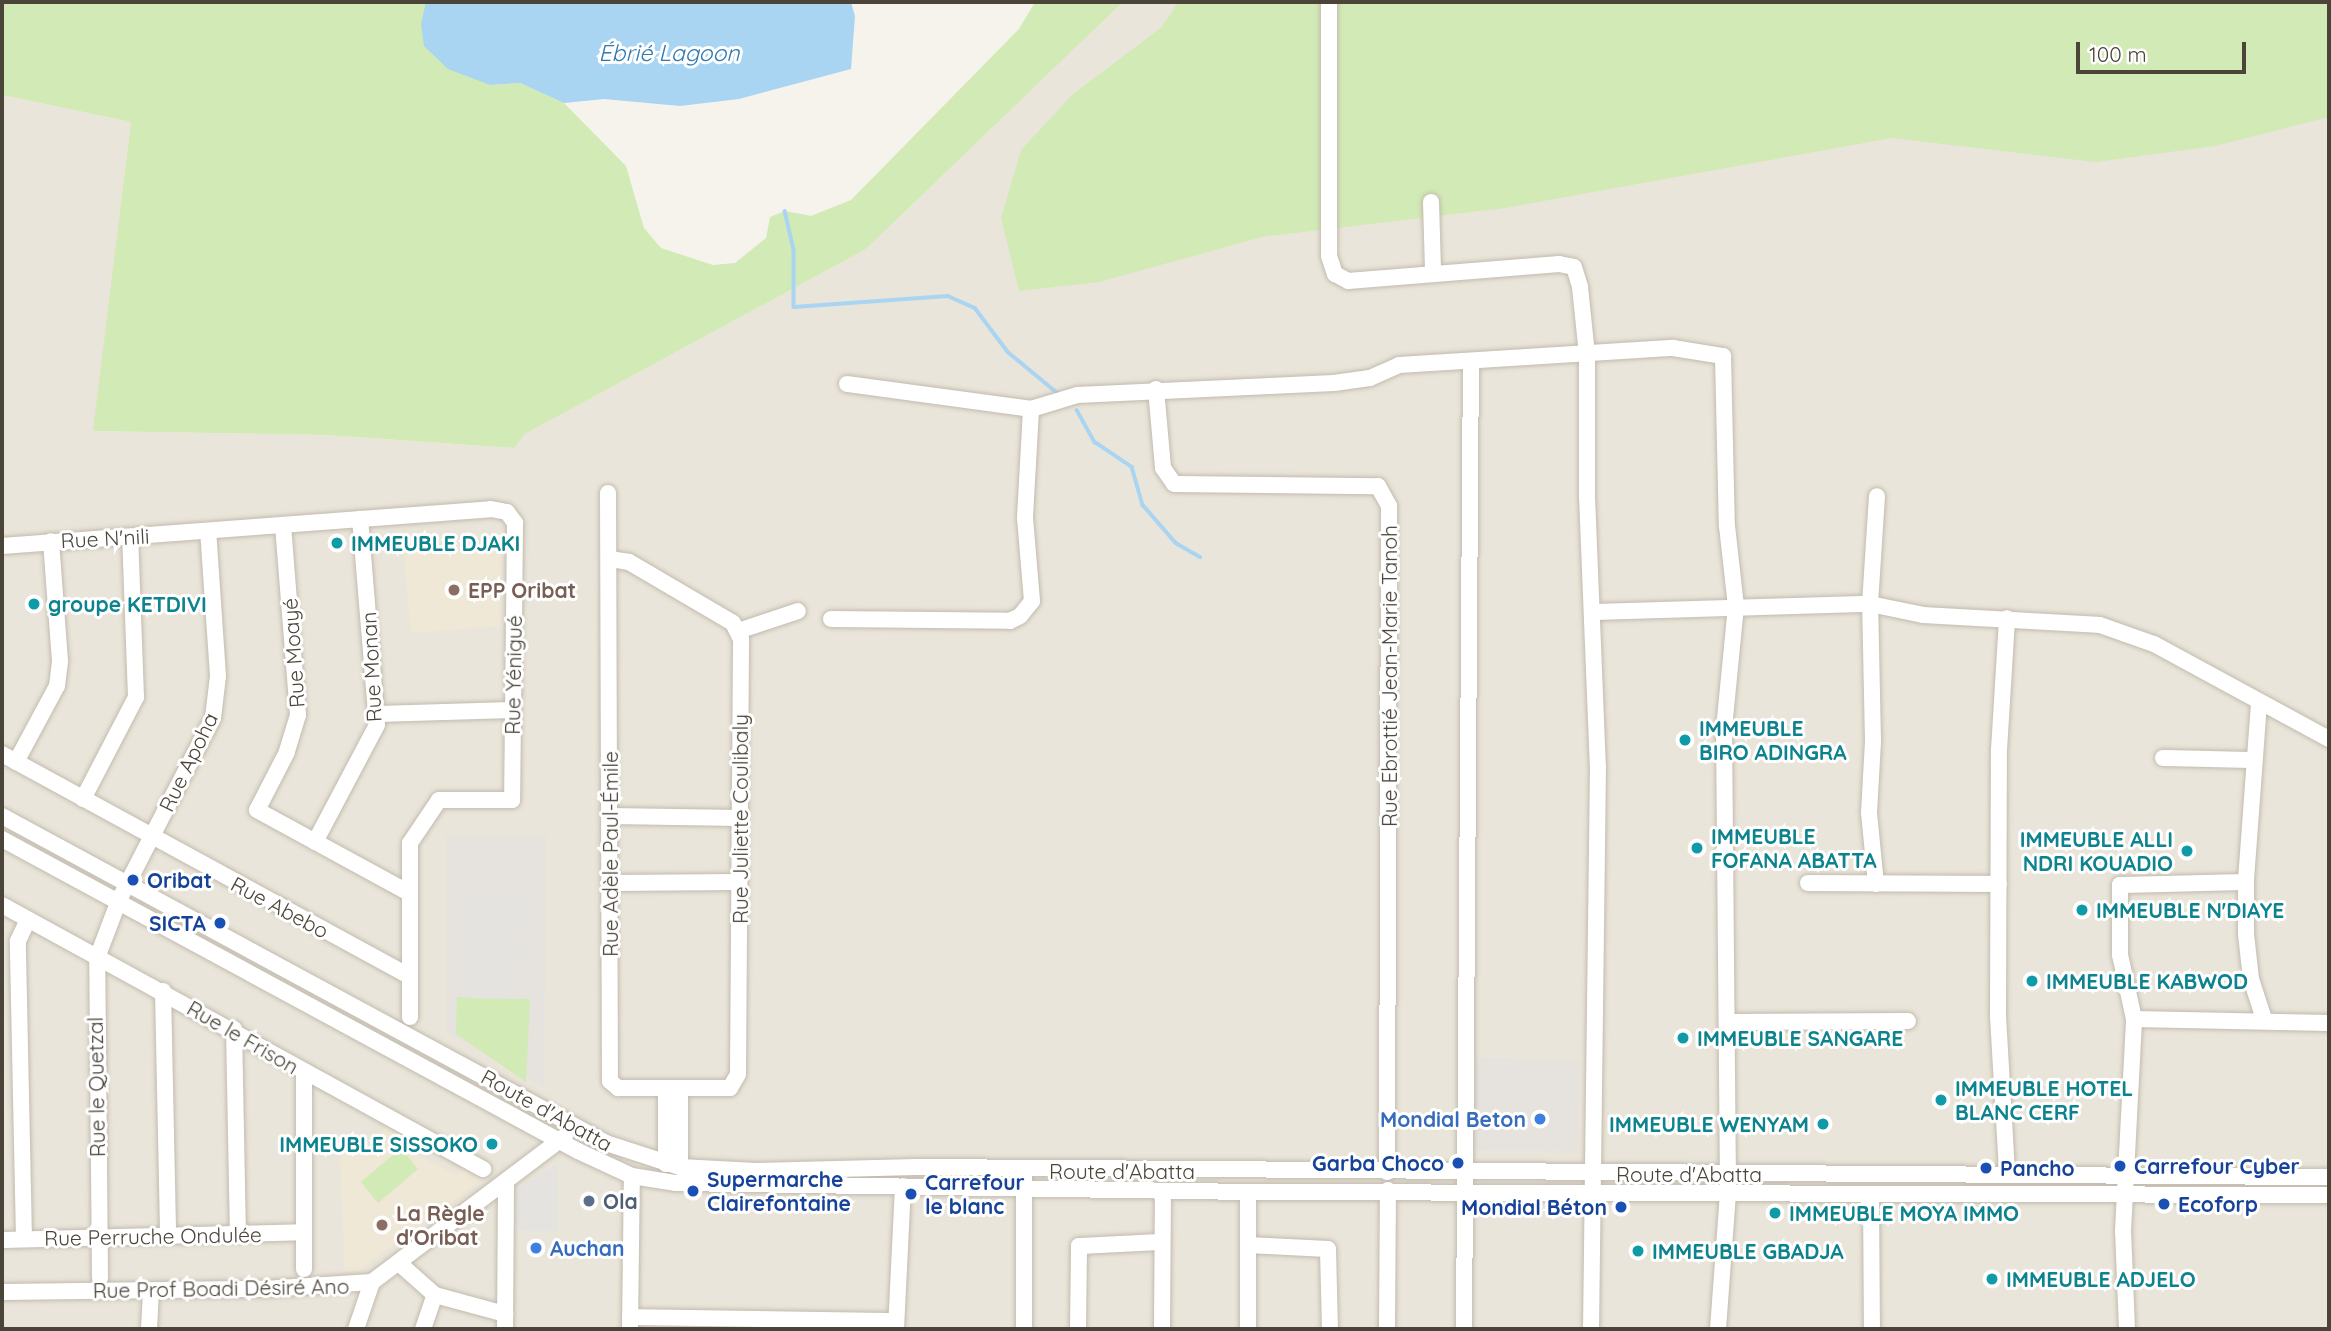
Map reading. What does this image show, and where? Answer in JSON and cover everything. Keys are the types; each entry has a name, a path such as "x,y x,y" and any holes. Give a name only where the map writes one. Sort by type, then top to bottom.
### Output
{"street":[{"path":"1329,2 1329,256 1335,274 1348,281 1433,271 1574,267 1587,355 1587,496 1594,612 1598,766 1590,1173 1591,1329"},
{"path":"1431,202 1433,271"},
{"path":"847,384 1031,409 1077,394 1334,383 1370,378 1399,365 1673,348 1723,356 1727,526 1736,606 1724,728 1729,1022 1728,1193 1718,1329"},
{"path":"1464,1329 1471,361"},
{"name":"Rue Ebrottié Jean-Marie Tanoh","path":"1156,389 1163,468 1174,484 1378,486 1389,506 1387,1172"},
{"path":"831,619 1010,621 1028,609 1031,601 1025,452 1031,409"},
{"name":"Rue Adèle Paul-Émile","path":"607,493 611,559 610,1082 618,1088 673,1089"},
{"path":"1876,884 1869,813 1873,742 1870,604 1877,496"},
{"name":"Rue Yénigué","path":"208,531 491,509 507,512 515,523 512,800 439,800 432,805 411,843 410,1017"},
{"name":"Rue Monan","path":"315,842 373,737 377,714 360,519"},
{"name":"Rue Moayé","path":"283,525 298,715 287,752 257,810 409,893"},
{"name":"Rue N'nili","path":"2,546 208,531"},
{"name":"Rue Apoha","path":"119,900 200,748 218,699 208,531"},
{"path":"83,799 136,697 130,537"},
{"path":"51,541 60,661 57,686 9,758 151,837"},
{"path":"611,559 629,562 733,623 738,631 798,611"},
{"path":"1594,612 1870,604 1923,615 2007,618 2114,628 2329,739"},
{"path":"2007,618 2000,750 1999,884 2000,1090 2007,1172"},
{"name":"Rue Juliette Coulibaly","path":"673,1089 730,1088 736,1083 740,882 738,631"},
{"path":"2259,702 2245,881 2248,966 2264,1019"},
{"path":"377,714 512,710"},
{"path":"2163,758 2253,760"},
{"name":"Route d'Abatta","path":"2,816 571,1125 627,1153 673,1165 1023,1179 1163,1191 2124,1197 2329,1195"},
{"path":"610,817 740,818"},
{"name":"Rue Abebo","path":"151,837 409,976"},
{"name":"Route d'Abatta","path":"2,839 119,900 561,1142 632,1176 739,1187 903,1186 1023,1179 1387,1172 2007,1172 2329,1177"},
{"path":"2127,1329 2124,1197 2128,1173 2134,1018 2120,955 2120,886 2128,882 2245,881"},
{"path":"610,883 740,882"},
{"path":"1808,883 1999,884"},
{"name":"Rue le Quetzal","path":"100,1278 97,958 119,900"},
{"name":"Rue le Frison","path":"2,905 234,1029 304,1073 483,1169"},
{"path":"24,1239 18,941 28,920"},
{"path":"163,991 168,1236"},
{"path":"2134,1018 2264,1019 2329,1023"},
{"path":"1729,1022 1908,1021"},
{"path":"234,1029 238,1234"},
{"path":"304,1073 304,1269"},
{"path":"673,1089 673,1165"},
{"path":"561,1142 571,1125"},
{"name":"Rue Prof Boadi Désiré Ano","path":"2,1292 151,1292 372,1282 400,1264 561,1142"},
{"path":"632,1176 630,1323 896,1325 903,1186"},
{"path":"1023,1179 1024,1329"},
{"path":"400,1264 435,1295 505,1322 506,1184"},
{"path":"1162,1329 1163,1191"},
{"path":"1387,1329 1388,1191"},
{"path":"1248,1192 1248,1329"},
{"path":"1871,1194 1872,1329"},
{"name":"Rue Perruche Ondulée","path":"2,1240 304,1232"},
{"path":"1077,1329 1079,1246 1161,1242"},
{"path":"1248,1245 1328,1249 1330,1329"},
{"path":"356,1329 372,1282"},
{"path":"149,1329 151,1292"},
{"path":"423,1329 435,1295"}],"shaded area":[{"path":"1123,2 2329,2 2329,1329 2,1329 2,95 131,122 94,431 326,435 513,448 525,434 866,249"},
{"name":"EPP Oribat","path":"501,548 500,626 411,633 404,553"},
{"path":"446,836 546,836 544,1087 446,1031"},
{"path":"460,898 531,898 530,930 513,929 513,938 460,937"},
{"path":"471,941 521,943 518,999 468,998"},
{"name":"Mondial Beton","path":"1472,1058 1579,1059 1578,1151 1471,1150"},
{"name":"La Règle d'Oribat","path":"387,1125 417,1141 411,1152 457,1176 462,1166 484,1178 358,1271 345,1271 340,1154 367,1154"},
{"path":"557,1164 558,1231 515,1230 516,1190"}],"green space":[{"path":"2,2 426,2 490,85 520,83 564,103 626,166 644,228 661,248 713,265 735,263 766,238 770,217 785,211 811,216 851,200 1019,29 1035,2 1123,2 866,249 525,434 514,448 326,435 93,431 131,122 2,95"},
{"path":"1178,2 2329,2 2329,117 2215,146 2096,162 1892,138 1505,208 1262,237 1099,282 1019,291 1001,218 1021,150 1073,94 1162,27"},
{"path":"457,997 530,999 526,1082 456,1034"},
{"path":"401,1148 418,1169 378,1203 361,1182"}],"water":[{"name":"Ébrié Lagoon","path":"426,2 851,2 855,16 851,69 739,99 680,106 604,99 564,103 520,83 490,85 448,69 424,46 421,24"}],"waterway":[{"path":"785,211 794,250 794,307 948,296 975,308 1008,352 1060,395"},
{"path":"1077,410 1095,442 1132,467 1143,505 1176,543 1200,557"}],"place":[{"name":"IMMEUBLE DJAKI","path":"337,543"},
{"name":"EPP Oribat","path":"454,590"},
{"name":"groupe KETDIVI","path":"34,604"},
{"name":"IMMEUBLE BIRO ADINGRA","path":"1685,740"},
{"name":"IMMEUBLE FOFANA ABATTA","path":"1697,848"},
{"name":"IMMEUBLE ALLI NDRI KOUADIO","path":"2187,851"},
{"name":"Oribat","path":"133,880"},
{"name":"IMMEUBLE N'DIAYE","path":"2082,910"},
{"name":"SICTA","path":"220,923"},
{"name":"IMMEUBLE KABWOD","path":"2032,981"},
{"name":"IMMEUBLE SANGARE","path":"1683,1038"},
{"name":"IMMEUBLE HOTEL BLANC CERF","path":"1941,1100"},
{"name":"Mondial Beton","path":"1540,1119"},
{"name":"IMMEUBLE WENYAM","path":"1823,1124"},
{"name":"IMMEUBLE SISSOKO","path":"492,1144"},
{"name":"Garba Choco","path":"1458,1163"},
{"name":"Carrefour Cyber","path":"2120,1166"},
{"name":"Pancho","path":"1986,1168"},
{"name":"Supermarche Clairefontaine","path":"693,1191"},
{"name":"Carrefour le blanc","path":"911,1194"},
{"name":"Ola","path":"589,1201"},
{"name":"Ecoforp","path":"2164,1204"},
{"name":"Mondial Béton","path":"1621,1207"},
{"name":"IMMEUBLE MOYA IMMO","path":"1775,1213"},
{"name":"La Règle d'Oribat","path":"382,1225"},
{"name":"Auchan","path":"536,1248"},
{"name":"IMMEUBLE GBADJA","path":"1638,1251"},
{"name":"IMMEUBLE ADJELO","path":"1992,1279"}]}
